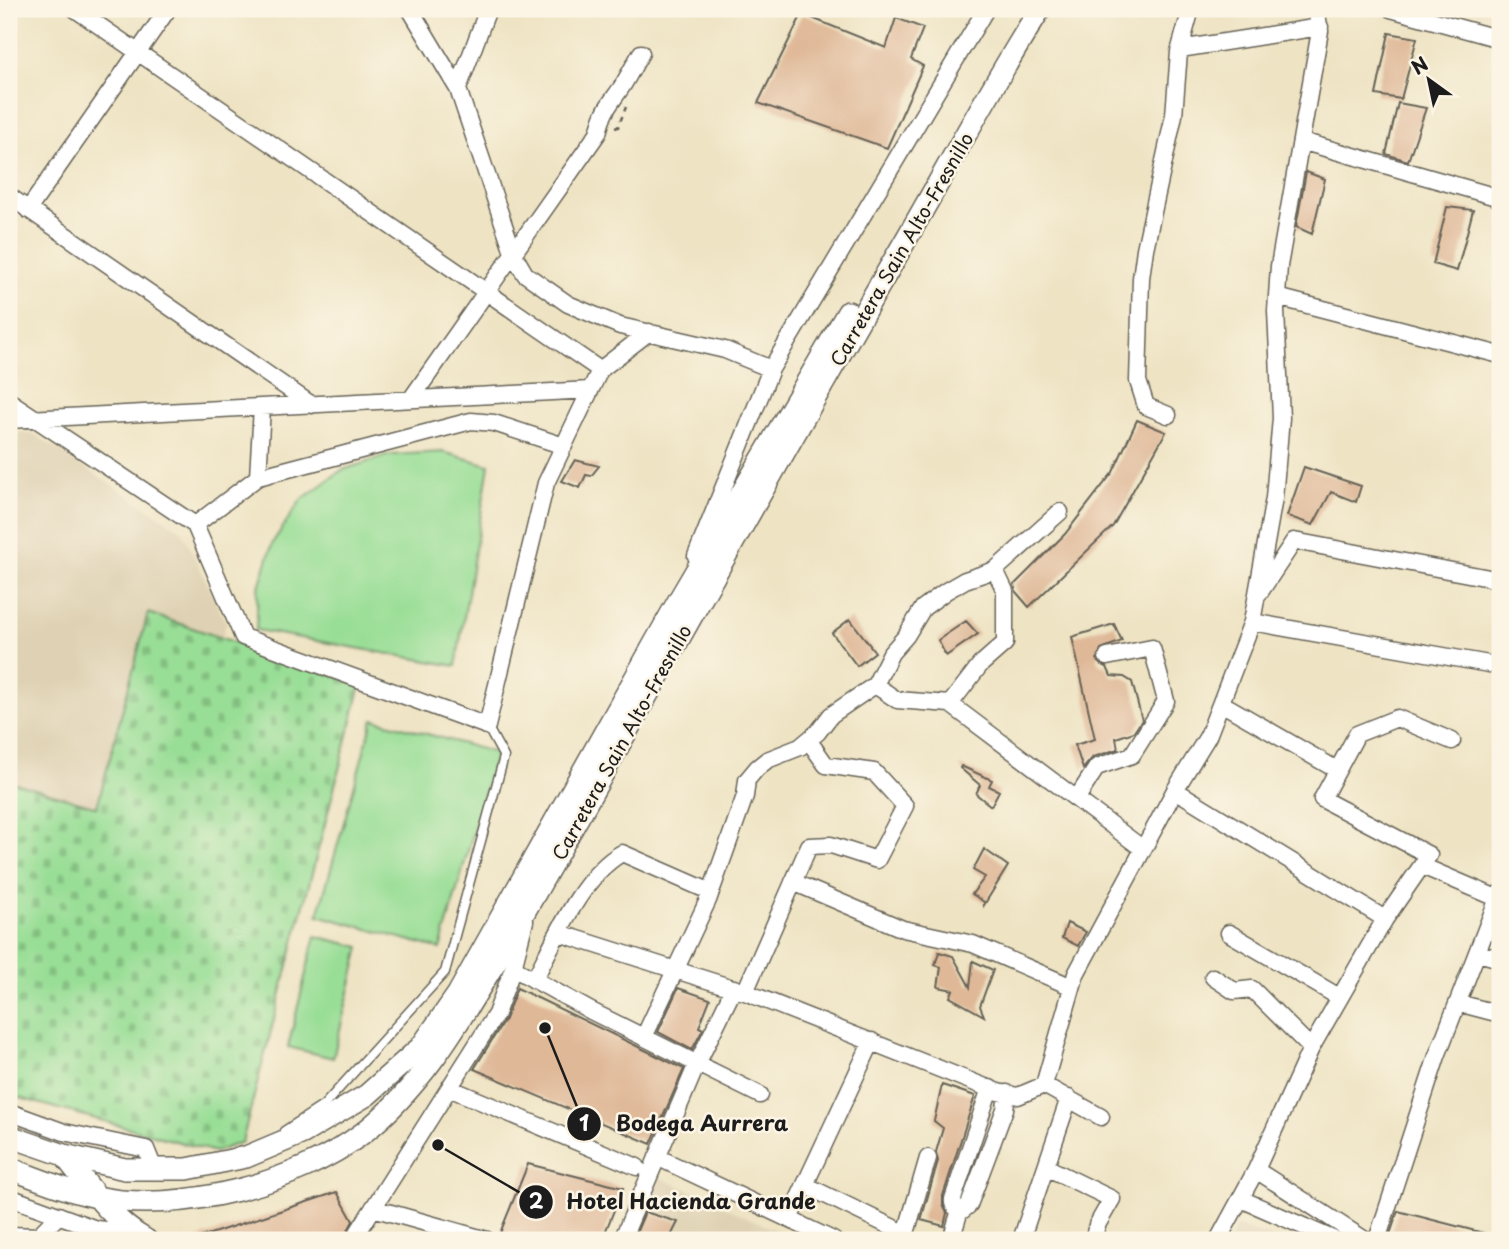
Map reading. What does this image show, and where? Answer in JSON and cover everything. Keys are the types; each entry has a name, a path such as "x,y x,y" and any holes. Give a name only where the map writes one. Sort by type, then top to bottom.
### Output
{"main road":[{"path":"9,1136 64,1155 125,1169 187,1169 246,1157 303,1133 367,1095 421,1047 525,895 680,598 1027,9"},
{"name":"Carretera Sain Alto-Fresnillo","path":"9,1168 98,1198 141,1202 225,1195 286,1175 324,1158 362,1134 403,1098 435,1058 525,895 687,623 882,280 1041,9"},
{"path":"64,1155 98,1198 139,1236"},
{"path":"98,1198 154,1169"}],"street":[{"path":"75,9 600,370"},
{"path":"28,210 167,9"},
{"path":"399,9 412,14 458,89 514,255 524,274 568,304 620,326 725,349 771,369"},
{"path":"458,89 488,9"},
{"path":"687,623 680,598 771,369 986,9"},
{"path":"1168,415 1146,406 1138,381 1143,269 1174,115 1180,48 1191,9"},
{"path":"1044,1085 1076,974 1175,790 1208,736 1252,622 1274,498 1281,418 1279,266 1320,27 1316,9"},
{"path":"1391,9 1500,38"},
{"path":"1180,48 1320,27"},
{"path":"411,400 598,133 603,112 620,90 641,53"},
{"path":"1301,141 1500,198"},
{"path":"9,197 312,405"},
{"path":"1278,297 1500,355"},
{"path":"9,401 195,525 243,637 487,726 546,483 600,370 649,332"},
{"path":"9,420 590,390"},
{"path":"258,477 262,407"},
{"path":"195,525 258,477 471,421 494,424 564,446"},
{"path":"644,1037 711,892 745,796 747,780 767,760 809,741 831,715 875,685 891,653 906,636 923,608 965,580 995,570 1060,512"},
{"path":"1257,597 1294,541 1500,580"},
{"path":"950,704 980,665 1005,643 1005,591 995,570"},
{"path":"1252,622 1500,666"},
{"path":"1077,799 1097,767 1132,755 1166,701 1152,648 1107,657"},
{"path":"875,685 897,700 950,704 1143,849"},
{"path":"1221,703 1337,770"},
{"path":"1218,1240 1256,1170 1311,1048 1385,919 1429,855 1322,799 1357,734 1397,718 1452,741"},
{"path":"622,1240 697,1064 740,990 809,846 831,845 877,860 905,806 874,772 826,765 809,741"},
{"path":"1175,790 1385,919"},
{"path":"534,979 586,887 612,859 622,853 711,892"},
{"path":"1377,1240 1437,1056 1499,896 1422,866"},
{"path":"793,883 903,929 973,944 1072,987"},
{"path":"352,1240 496,1014 513,968 525,895"},
{"path":"559,933 740,990 990,1088 1017,1096 1044,1085 1101,1117"},
{"path":"1229,933 1339,997"},
{"path":"1478,953 1500,959"},
{"path":"513,968 760,1095"},
{"path":"1213,977 1234,991 1252,989 1311,1048"},
{"path":"1458,1003 1500,1014"},
{"path":"789,1219 872,1041"},
{"path":"449,1088 637,1167"},
{"path":"990,1088 953,1199 955,1207 960,1210 969,1205 1005,1109 1007,1093"},
{"path":"1021,1240 1069,1098"},
{"path":"9,1112 64,1132 146,1149 154,1169"},
{"path":"657,1157 833,1240"},
{"path":"805,1185 905,1237 928,1158"},
{"path":"1046,1167 1112,1199 1097,1225 1093,1240"},
{"path":"1256,1170 1365,1240"},
{"path":"9,1197 96,1229 139,1236"},
{"path":"1241,1199 1335,1240"},
{"path":"373,1208 487,1240"},
{"path":"951,1240 960,1210"},
{"path":"9,1235 38,1236 59,1215"}],"lane":[{"path":"246,1157 251,1145 279,1133 324,1105 445,972 504,757 487,726"}],"shaded area":[{"path":"9,432 34,434 182,531 226,623 222,638 148,613 97,807 9,781"},
{"path":"657,1176 797,1240 669,1240 677,1222 642,1209"},
{"path":"1236,1226 1280,1240 1230,1240"}],"green space":[{"path":"443,452 489,465 456,666 256,630 258,590 273,542 301,500 342,470 390,455"},
{"path":"148,613 361,685 242,1142 215,1152 9,1095 9,781 97,807"},
{"path":"373,719 496,753 440,949 318,915"},
{"path":"315,936 360,947 333,1058 288,1047"}],"building":[{"path":"802,14 886,48 896,18 923,28 911,59 923,66 887,148 758,103"},
{"path":"1389,33 1417,38 1401,99 1376,95"},
{"path":"1398,103 1426,108 1408,161 1386,154"},
{"path":"1306,172 1325,179 1312,234 1296,227"},
{"path":"1447,207 1473,210 1457,271 1433,264"},
{"path":"1137,420 1166,432 1113,526 1029,607 1016,592 1014,585 1065,534 1113,472"},
{"path":"575,460 599,466 591,476 586,475 580,488 562,481"},
{"path":"1304,467 1361,486 1356,502 1331,492 1313,525 1287,516"},
{"path":"850,619 875,652 857,666 832,633"},
{"path":"966,621 978,634 946,656 938,640"},
{"path":"1114,624 1122,641 1101,649 1097,660 1107,667 1111,676 1124,677 1132,682 1142,720 1134,732 1116,738 1118,749 1093,757 1083,769 1075,745 1095,739 1072,637"},
{"path":"961,766 992,780 989,786 999,791 991,806 976,794 980,785 960,768"},
{"path":"984,849 1008,866 984,905 984,902 972,894 985,877 973,870"},
{"path":"1067,923 1086,932 1078,946 1062,938"},
{"path":"939,952 953,956 970,987 973,961 993,970 980,1006 984,1016 950,997 953,990 938,987 941,967 935,965"},
{"path":"517,988 684,1069 651,1144 474,1069 505,1019"},
{"path":"678,988 710,999 699,1027 703,1029 692,1050 658,1032"},
{"path":"942,1085 975,1096 943,1196 947,1213 944,1226 921,1220 938,1161 936,1152 943,1128 934,1121"},
{"path":"528,1164 623,1188 602,1240 529,1240 500,1233"},
{"path":"337,1192 353,1221 343,1240 198,1240 198,1238"},
{"path":"1398,1211 1495,1236 1494,1240 1388,1240"},
{"path":"645,1212 678,1222 669,1240 633,1240"}],"place":[{"name":"Bodega Aurrera","path":"545,1028"},
{"name":"Hotel Hacienda Grande","path":"438,1145"}]}
